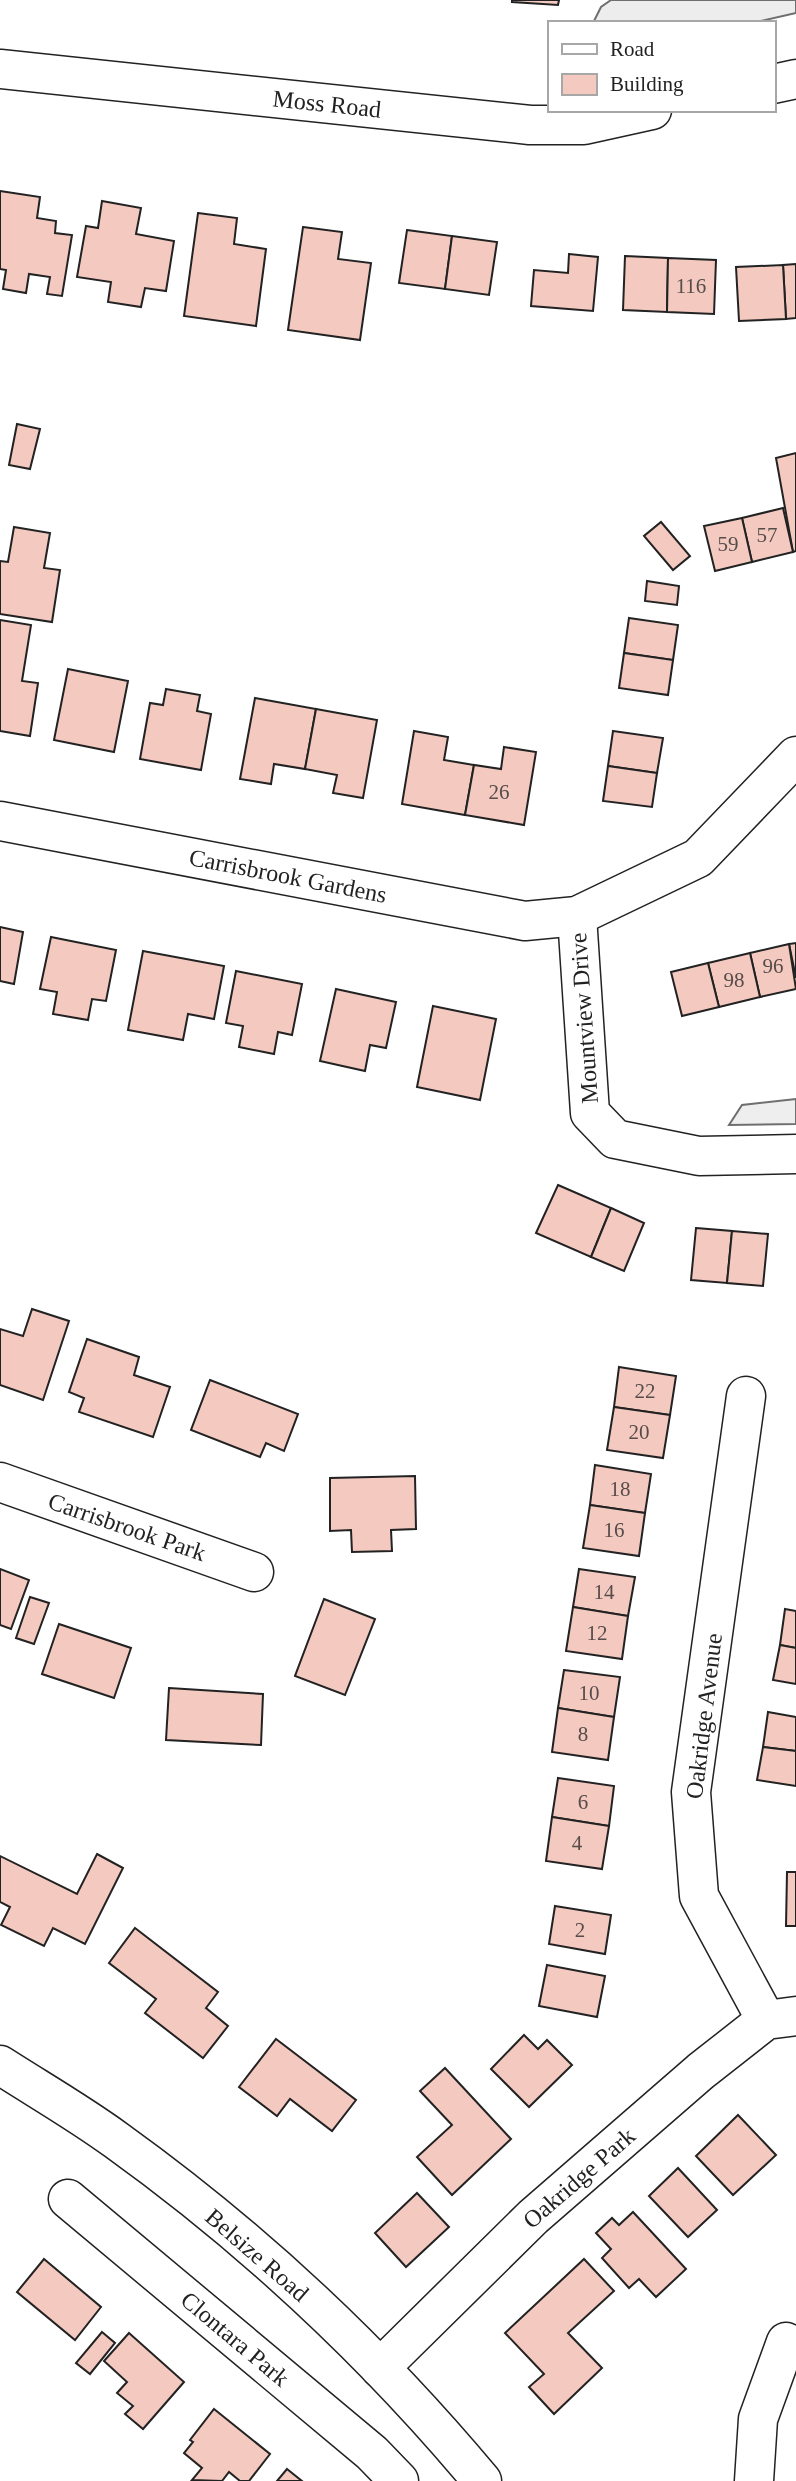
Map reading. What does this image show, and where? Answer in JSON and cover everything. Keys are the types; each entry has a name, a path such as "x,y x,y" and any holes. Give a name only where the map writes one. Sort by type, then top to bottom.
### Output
{"street":[{"name":"Moss Road","path":"0,69 530,125 584,125 643,112"},
{"path":"775,84 796,79"},
{"path":"577,916 698,858 796,755"},
{"name":"Carrisbrook Gardens","path":"0,821 525,921 577,916"},
{"name":"Mountview Drive","path":"577,916 590,1113 615,1139 699,1156 796,1154"},
{"name":"Oakridge Avenue","path":"747,1396 691,1792 699,1896 781,2018"},
{"name":"Carrisbrook Park","path":"0,1482 254,1572"},
{"name":"Oakridge Park","path":"380,2368 533,2217 701,2071 781,2018"},
{"name":"Belsize Road","path":"0,2065 115,2139 193,2199 293,2286 380,2368 482,2481"},
{"name":"Clontara Park","path":"68,2199 372,2453 399,2481"},
{"path":"754,2481 758,2419 786,2342"}],"shaded area":[{"path":"611,0 796,0 796,13 761,21 594,21 601,7"},
{"path":"796,1099 796,1124 729,1125 742,1105"}],"building":[{"path":"512,0 559,0 558,5"},
{"path":"0,191 40,197 37,218 56,221 55,233 72,235 62,296 47,294 50,277 29,274 26,293 3,289 6,270 0,269"},
{"path":"102,201 141,208 136,234 174,241 166,291 145,288 141,307 108,302 111,282 77,277 86,226 98,228"},
{"path":"198,213 237,218 234,244 266,249 256,326 184,316"},
{"path":"303,227 342,232 338,259 371,263 360,340 288,330"},
{"path":"407,230 452,236 445,289 399,283"},
{"path":"452,236 497,242 489,295 445,289"},
{"path":"569,254 598,257 593,311 531,306 534,270 568,273"},
{"path":"625,256 668,258 667,312 623,310"},
{"path":"668,258 716,260 714,314 667,312"},
{"path":"796,264 796,318 786,319 783,265"},
{"path":"783,265 786,319 739,321 736,267"},
{"path":"17,424 40,429 30,469 9,465"},
{"path":"796,453 796,551 793,552 776,458"},
{"path":"783,508 793,552 752,562 742,518"},
{"path":"742,518 752,562 715,571 704,526"},
{"path":"661,522 690,556 673,570 644,536"},
{"path":"14,527 50,533 44,568 60,570 52,622 0,614 0,561 8,562"},
{"path":"647,581 679,586 677,605 645,601"},
{"path":"629,618 678,625 673,660 624,653"},
{"path":"0,620 31,625 22,681 38,683 30,736 0,731"},
{"path":"624,653 673,660 668,695 619,688"},
{"path":"68,669 128,681 114,752 54,740"},
{"path":"166,689 200,695 197,711 211,714 201,770 140,759 150,703 163,705"},
{"path":"255,698 316,709 305,769 274,764 271,784 240,779"},
{"path":"316,709 377,720 363,798 333,793 337,775 305,769"},
{"path":"414,731 448,737 444,760 474,765 465,815 402,804"},
{"path":"613,731 663,738 657,773 608,766"},
{"path":"504,747 536,752 524,825 465,815 474,765 501,769"},
{"path":"608,766 657,773 652,807 603,801"},
{"path":"0,927 23,932 14,984 0,981"},
{"path":"51,937 116,950 106,1001 92,999 88,1020 53,1014 57,992 40,989"},
{"path":"796,943 796,978 789,944"},
{"path":"789,944 796,989 760,997 750,953"},
{"path":"143,951 224,966 214,1019 188,1014 183,1040 128,1030"},
{"path":"750,953 760,997 719,1007 708,963"},
{"path":"708,963 719,1007 682,1016 671,972"},
{"path":"236,971 302,984 292,1035 278,1032 274,1054 239,1047 243,1026 226,1023"},
{"path":"336,989 396,1002 386,1048 370,1045 365,1071 320,1061"},
{"path":"433,1006 496,1019 480,1100 417,1087"},
{"path":"558,1185 611,1208 591,1257 536,1233"},
{"path":"611,1208 644,1223 624,1271 591,1257"},
{"path":"696,1228 732,1231 727,1283 691,1280"},
{"path":"732,1231 768,1234 763,1286 727,1283"},
{"path":"32,1309 69,1321 43,1400 0,1385 0,1329 23,1336"},
{"path":"87,1339 139,1357 134,1375 170,1387 153,1437 79,1412 84,1398 69,1392"},
{"path":"619,1367 676,1376 670,1415 614,1407"},
{"path":"210,1380 298,1414 284,1451 266,1443 260,1457 191,1430"},
{"path":"614,1407 670,1415 663,1458 607,1450"},
{"path":"595,1465 651,1474 645,1513 590,1505"},
{"path":"415,1476 416,1529 391,1530 392,1551 352,1552 351,1530 330,1531 330,1478"},
{"path":"590,1505 645,1513 639,1556 583,1548"},
{"path":"0,1569 29,1580 11,1629 0,1625"},
{"path":"579,1569 635,1577 628,1616 573,1607"},
{"path":"30,1597 49,1603 34,1644 16,1638"},
{"path":"324,1599 375,1619 345,1695 295,1676"},
{"path":"573,1607 628,1616 622,1659 566,1651"},
{"path":"785,1609 796,1611 796,1648 780,1645"},
{"path":"59,1624 131,1648 114,1698 42,1674"},
{"path":"780,1645 796,1648 796,1684 773,1680"},
{"path":"564,1670 620,1677 614,1717 558,1708"},
{"path":"169,1688 263,1694 261,1745 166,1740"},
{"path":"558,1708 614,1717 608,1760 552,1752"},
{"path":"768,1712 796,1717 796,1751 763,1747"},
{"path":"763,1747 796,1751 796,1786 757,1780"},
{"path":"558,1778 614,1786 609,1826 552,1817"},
{"path":"552,1817 609,1826 602,1869 546,1861"},
{"path":"97,1854 123,1868 85,1944 53,1928 44,1946 1,1925 10,1907 0,1902 0,1856 77,1894"},
{"path":"787,1872 796,1872 796,1926 786,1926"},
{"path":"555,1906 611,1915 605,1954 549,1944"},
{"path":"135,1928 218,1992 206,2008 228,2026 203,2058 145,2013 156,1999 109,1963"},
{"path":"547,1965 605,1976 597,2017 539,2006"},
{"path":"524,2035 538,2049 547,2040 572,2065 529,2107 491,2069"},
{"path":"276,2039 356,2100 332,2131 290,2099 277,2116 239,2087"},
{"path":"445,2068 511,2139 452,2195 417,2157 452,2125 420,2091"},
{"path":"738,2115 776,2155 733,2195 696,2156"},
{"path":"678,2168 717,2210 688,2237 649,2196"},
{"path":"417,2193 449,2227 406,2267 375,2233"},
{"path":"633,2212 686,2269 656,2297 639,2279 629,2288 602,2258 611,2249 596,2233 612,2218 619,2225"},
{"path":"44,2259 101,2307 75,2340 17,2292"},
{"path":"584,2259 614,2291 568,2333 602,2368 554,2414 529,2387 544,2374 505,2333"},
{"path":"102,2332 115,2343 90,2374 76,2363"},
{"path":"129,2333 184,2382 143,2429 125,2414 133,2406 117,2393 127,2382 104,2361"},
{"path":"214,2409 270,2454 249,2481 240,2481 229,2472 222,2481 192,2480 202,2468 184,2453 193,2442 190,2440"},
{"path":"287,2469 302,2481 277,2481"}]}
